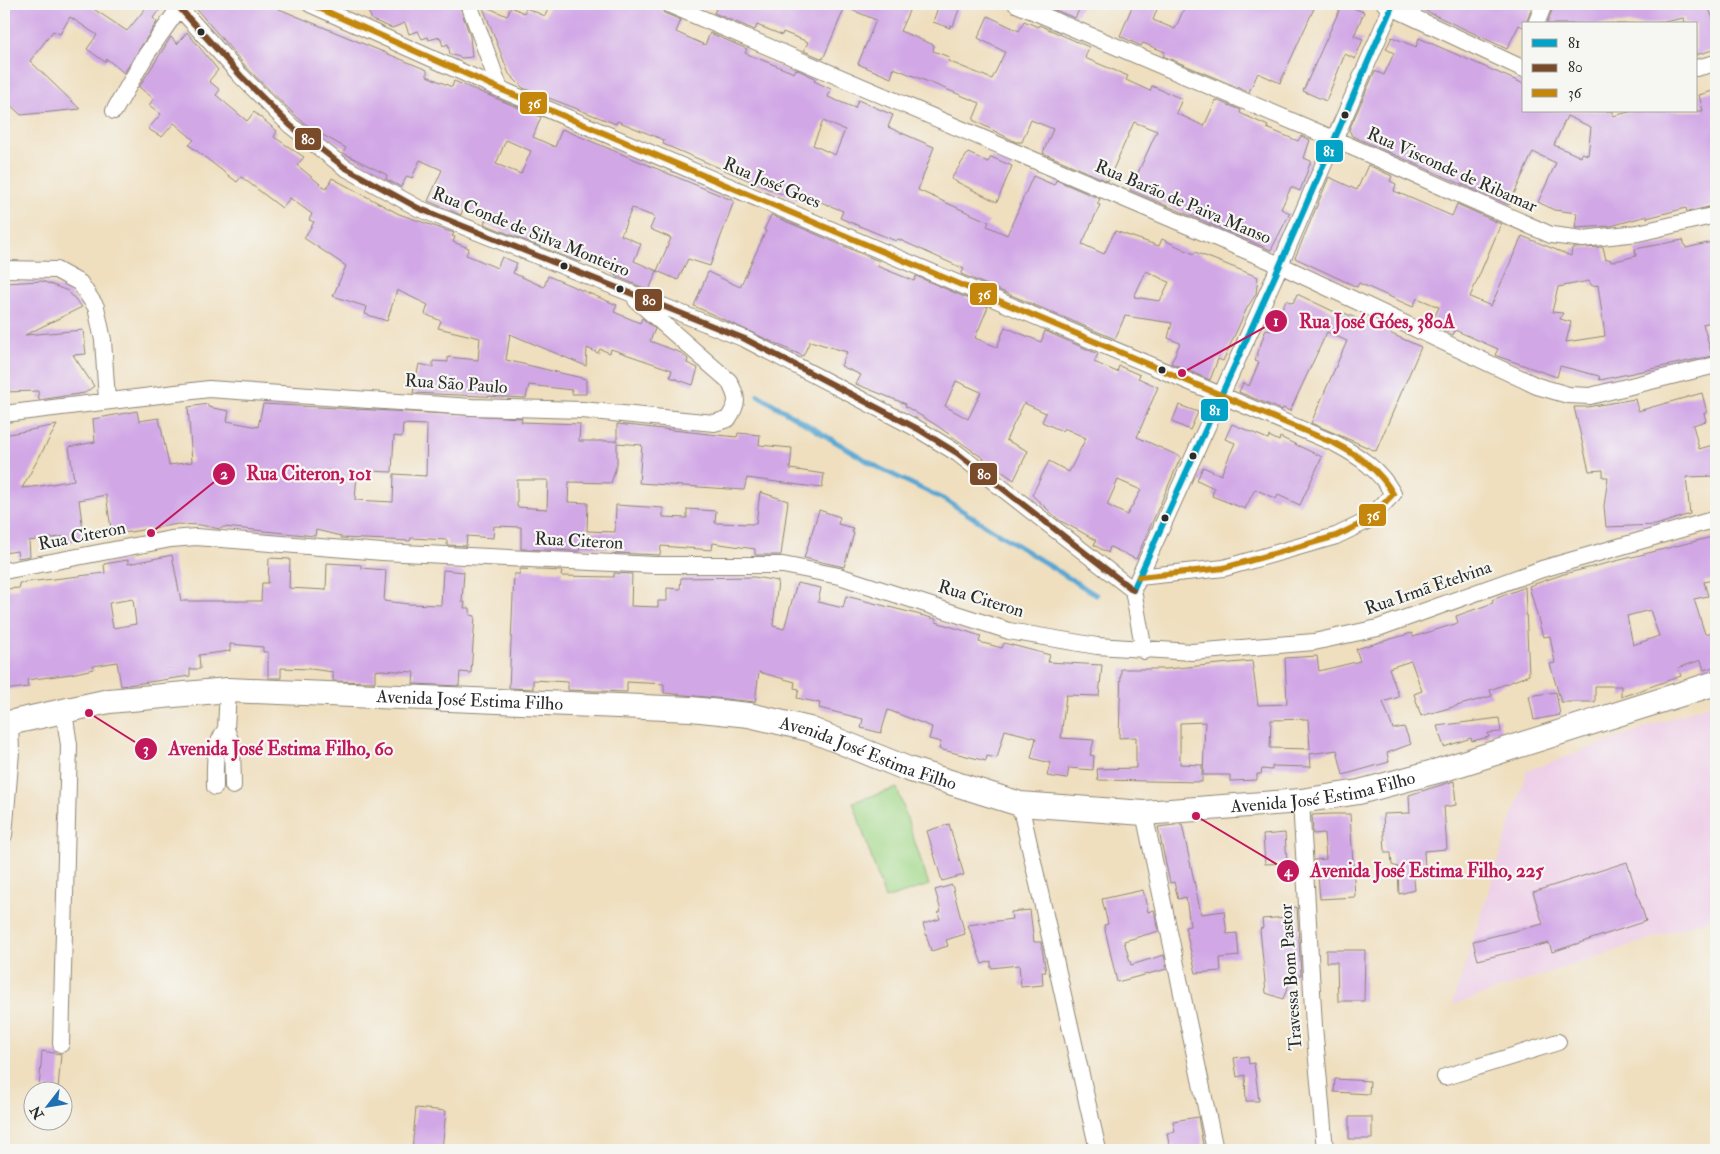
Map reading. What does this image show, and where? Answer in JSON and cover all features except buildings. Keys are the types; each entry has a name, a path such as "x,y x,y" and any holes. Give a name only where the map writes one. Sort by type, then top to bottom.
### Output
{"street":[{"name":"Rua José Goes","path":"310,4 500,89 1220,394 1356,454 1381,476 1393,494 1360,526 1336,536 1224,568 1136,584"},
{"path":"469,4 500,89"},
{"name":"Rua Barão de Paiva Manso","path":"668,4 1280,265 1537,386 1568,395 1590,396 1622,390 1716,365"},
{"name":"Rua Visconde de Ribamar","path":"1016,4 1334,139 1551,236 1583,239 1638,233 1716,215"},
{"path":"1537,22 1544,4"},
{"path":"1144,651 1136,584 1220,394 1280,265 1390,5 1522,63"},
{"path":"114,112 146,54 178,6"},
{"name":"Rua Conde de Silva Monteiro","path":"178,6 241,76 291,126 344,166 418,208 745,339 918,429 957,453 1136,584"},
{"path":"1698,68 1716,63"},
{"path":"4,269 56,270 80,283 96,307 103,340 107,400"},
{"name":"Rua São Paulo","path":"4,414 107,400 209,390 472,407 582,410 714,423 728,419 737,406 737,396 729,381 627,292"},
{"name":"Rua Irmã Etelvina","path":"1144,651 1192,652 1261,648 1314,642 1378,628 1542,569 1716,519"},
{"name":"Rua Citeron","path":"4,571 171,539 196,537 382,552 645,565 783,565 838,576 1009,631 1097,646 1144,651"},
{"name":"Avenida José Estima Filho","path":"7,723 109,701 228,690 691,709 749,715 809,729 857,746 908,769 1020,804 1144,813 1300,801 1359,792 1441,770 1716,683"},
{"path":"228,690 226,729 232,745 233,786"},
{"path":"61,1044 69,745 64,712"},
{"path":"4,835 11,752 7,723"},
{"path":"215,787 215,751 219,739 226,729"},
{"name":"Travessa Bom Pastor","path":"1300,801 1314,1026 1325,1150"},
{"path":"1020,804 1098,1150"},
{"path":"1144,813 1215,1150"},
{"path":"1444,1077 1558,1042"}],"shaded area":[{"path":"1716,702 1716,917 1452,1005 1527,771"}],"green space":[{"path":"897,788 929,885 885,899 853,802"}],"waterway":[{"path":"758,395 879,468 947,501 1096,595"}],"transit line":[{"name":"80","path":"176,4 241,76 291,126 344,167 418,208 745,339 918,429 957,453 1133,590"},
{"name":"36","path":"310,4 500,89 1336,444 1368,464 1388,485 1393,494 1367,521 1336,536 1224,568 1139,577"},
{"name":"81","path":"1133,590 1280,265 1393,4"}],"place":[{"name":"Rua José Góes, 380A","path":"1182,373"},
{"name":"Rua Citeron, 101","path":"151,533"},
{"name":"Avenida José Estima Filho, 60","path":"89,713"},
{"name":"Avenida José Estima Filho, 225","path":"1196,816"}]}
